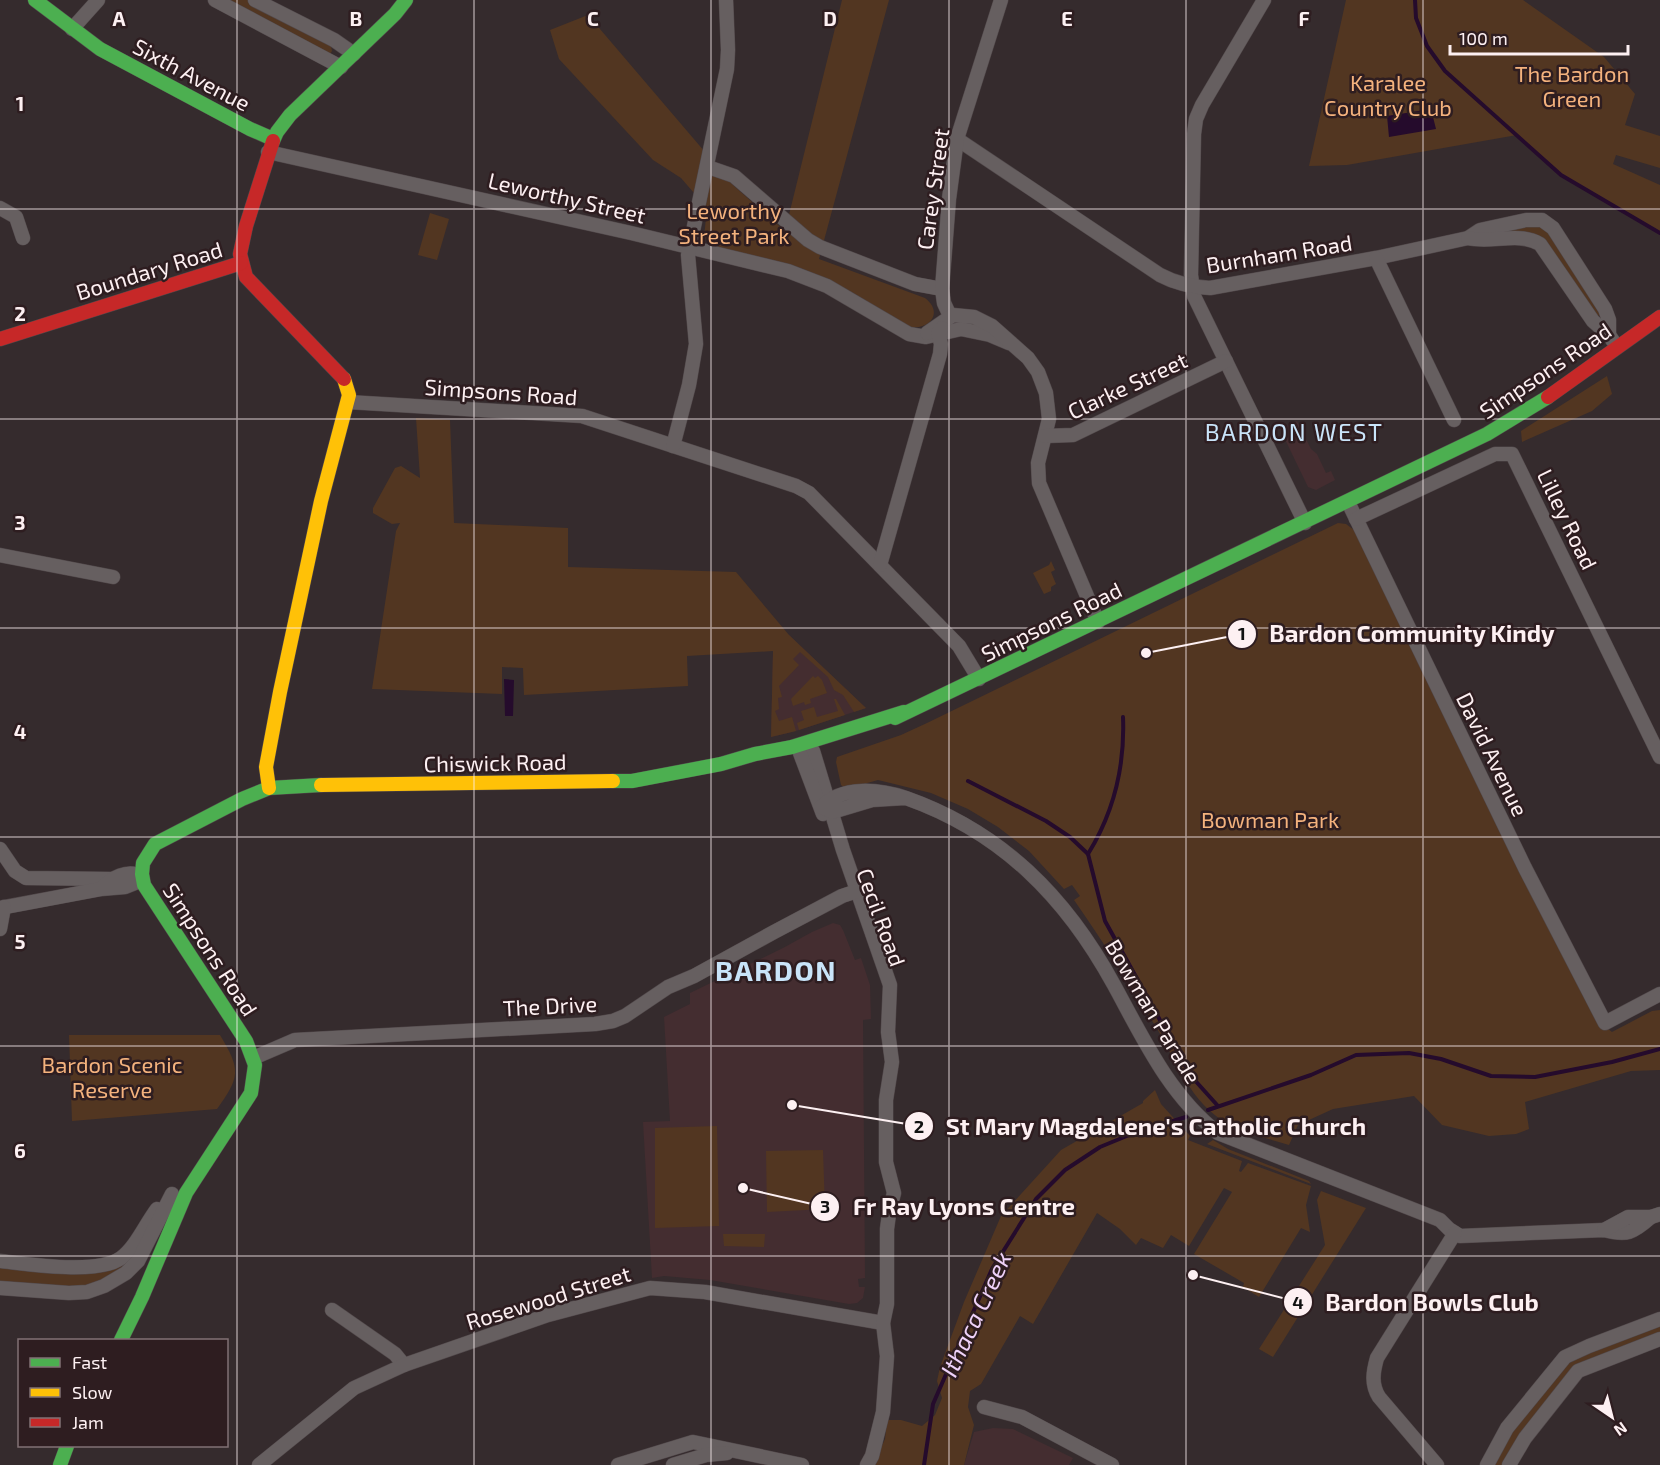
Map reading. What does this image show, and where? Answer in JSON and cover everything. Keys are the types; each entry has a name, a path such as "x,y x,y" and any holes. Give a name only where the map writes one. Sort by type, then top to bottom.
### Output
{"main road":[{"name":"Sixth Avenue","path":"35,0 72,29 117,58 250,129 271,145"},
{"path":"241,263 240,254 246,226 271,145 290,115 406,0"},
{"name":"Boundary Road","path":"0,339 241,263 247,279 341,375 349,389 348,402"},
{"name":"Simpsons Road","path":"979,679 1507,424 1555,393 1660,317"},
{"path":"269,788 266,767 280,692 321,501 348,402"},
{"name":"Chiswick Road","path":"269,788 324,784 632,781 720,764 756,762 884,724 904,712 979,679"},
{"name":"Simpsons Road","path":"122,1339 142,1297 179,1193 251,1093 255,1072 253,1058 242,1033 150,896 142,877 142,864 158,842 269,788"},
{"path":"60,1465 67,1447"}],"street":[{"path":"72,29 98,0"},
{"path":"215,0 340,67"},
{"path":"255,0 334,40 354,54"},
{"path":"673,446 689,385 696,344 688,262 689,247 708,167 728,63 726,0"},
{"name":"Carey Street","path":"950,316 944,303 942,289 949,199 957,139 1001,0"},
{"path":"1264,0 1196,119 1193,144 1192,287 1194,296 1305,523"},
{"name":"Burnham Road","path":"957,139 1160,275 1170,281 1192,287 1210,288 1376,258 1468,238 1480,230 1538,219 1547,223 1555,232 1605,309 1609,320 1609,335"},
{"name":"Leworthy Street","path":"271,145 809,278 827,286 902,331 914,335"},
{"path":"708,167 734,176 820,248 907,282 942,289"},
{"path":"0,208 16,217 23,238"},
{"name":"Burnham Road","path":"1468,238 1482,241 1525,238 1540,244 1593,321 1609,335 1618,348"},
{"path":"1376,258 1454,420"},
{"path":"914,335 930,332 956,314 978,318 993,327 1035,366 1043,382 1049,419 1038,463 1039,483 1098,622"},
{"path":"880,565 940,354 941,345 938,333 950,316"},
{"path":"914,335 924,337 964,329 990,335 1009,343"},
{"name":"Clarke Street","path":"1045,436 1074,435 1226,361"},
{"name":"Simpsons Road","path":"348,402 577,415 804,489 959,646 979,679"},
{"name":"Lilley Road","path":"1356,519 1495,454 1512,454 1660,757"},
{"name":"David Avenue","path":"1348,502 1525,868 1605,1023 1660,994"},
{"path":"0,555 113,577"},
{"name":"Cecil Road","path":"806,749 827,806 853,892 890,985 888,1032 892,1062 886,1100 886,1161 894,1193 887,1229 887,1304 883,1323 887,1348 883,1412 872,1456 867,1465"},
{"name":"Bowman Parade","path":"827,806 853,792 874,790 926,805 960,821 1008,852 1062,907 1095,954 1172,1085 1208,1125 1230,1138 1440,1220 1455,1233"},
{"path":"0,849 15,871 24,878 112,879 131,873 142,877 125,887 100,889 2,908 0,929"},
{"path":"100,889 112,879"},
{"name":"The Drive","path":"253,1058 294,1040 613,1022 668,987 694,976 853,892"},
{"path":"0,1261 69,1267 109,1265 128,1252 156,1210 179,1193"},
{"path":"0,1288 69,1293 87,1292 104,1286 126,1273 138,1261 179,1193"},
{"path":"1437,1465 1379,1397 1373,1375 1377,1358 1455,1233 1460,1236 1604,1230 1626,1234 1655,1215"},
{"name":"Rosewood Street","path":"259,1465 354,1388 404,1365 548,1315 650,1288 705,1292 883,1323"},
{"path":"332,1310 395,1354 404,1365"},
{"path":"1487,1465 1508,1428 1565,1357 1575,1351 1660,1319"},
{"path":"1509,1465 1525,1438 1578,1371 1660,1339"},
{"path":"984,1407 1022,1417 1112,1465"},
{"path":"618,1465 693,1442 802,1465"},
{"path":"673,1465 706,1455 732,1452"}],"shaded area":[{"path":"1431,109 1436,129 1389,137 1387,116"},
{"path":"1297,421 1326,473 1331,471 1335,480 1316,490 1308,487 1280,429"},
{"path":"789,635 866,708 771,737 773,651"},
{"path":"504,679 514,680 513,716 505,716"},
{"path":"833,923 840,925 843,930 855,960 861,958 870,985 871,1019 863,1020 865,1278 858,1279 859,1287 865,1287 863,1298 857,1303 849,1304 710,1280 664,1276 652,1278 643,1122 670,1121 664,1017 690,1004 690,993"},
{"path":"993,1428 1013,1429 1073,1458 1069,1465 964,1465 974,1432"}],"green space":[{"path":"218,0 248,0 331,46 332,51 330,54"},
{"name":"Leworthy Street Park","path":"842,0 889,0 819,259 925,298 934,310 933,316 931,321 920,327 904,325 850,291 803,269 737,254 713,244 704,237 707,208 681,178 653,160 559,59 550,30 588,15 734,186 785,231"},
{"path":"1346,0 1523,0 1604,57 1635,94 1625,125 1660,136 1660,168 1616,155 1613,164 1660,185 1660,233 1561,175 1517,135 1347,165 1309,166"},
{"path":"430,213 449,219 437,260 418,255"},
{"path":"1531,222 1546,226 1601,316 1596,315 1552,250 1503,232"},
{"path":"1607,376 1612,394 1592,411 1522,442 1521,431"},
{"path":"416,418 450,420 454,523 568,528 568,567 736,572 789,635 866,708 854,712 843,695 834,690 828,677 800,652 793,659 799,665 779,686 782,697 778,698 779,709 775,711 779,721 792,717 796,731 771,737 773,651 687,656 688,686 524,695 523,668 502,667 502,694 372,689 396,531 400,523 392,524 373,513 373,508 395,468 401,466 420,478"},
{"name":"Bowman Park","path":"1338,523 1346,524 1354,530 1529,883 1603,1025 1612,1032 1652,1011 1660,1010 1660,1070 1631,1071 1525,1102 1529,1129 1516,1134 1489,1136 1442,1125 1414,1096 1333,1109 1298,1125 1289,1145 1236,1128 1216,1116 1194,1094 1156,1027 1074,900 1080,896 1072,885 1064,889 1029,851 998,827 968,809 931,793 878,780 846,789 841,785 837,757 901,735 927,723"},
{"path":"1051,561 1055,570 1051,572 1056,584 1051,587 1051,591 1044,594 1033,573 1049,565"},
{"path":"813,676 815,678 818,676 822,680 827,693 810,699 811,703 805,705 804,702 793,706 791,699"},
{"path":"834,699 845,715 799,730 797,723 804,720 801,711 814,707 817,717 838,711"},
{"name":"Bardon Scenic Reserve","path":"69,1035 220,1035 232,1057 234,1081 217,1109 72,1121"},
{"path":"1155,1090 1161,1104 1190,1136 1188,1140 1242,1161 1239,1171 1241,1172 1248,1163 1311,1186 1306,1205 1310,1232 1301,1228 1259,1297 1243,1287 1244,1283 1194,1254 1232,1192 1224,1188 1189,1246 1171,1235 1163,1248 1141,1238 1136,1245 1120,1229 1097,1213 1033,1324 1020,1316 981,1384 970,1391 968,1407 974,1425 964,1465 873,1465 885,1439 887,1420 901,1420 922,1426 935,1415 942,1398 937,1381 940,1367 964,1302 1001,1216 1061,1150 1143,1103"},
{"path":"717,1126 719,1226 655,1228 655,1128"},
{"path":"1213,1140 1228,1149 1309,1181 1311,1184 1207,1144"},
{"path":"823,1150 825,1209 767,1212 766,1151"},
{"path":"1321,1191 1366,1208 1273,1357 1259,1349 1325,1245 1317,1200"},
{"path":"723,1234 765,1234 764,1247 724,1246"},
{"path":"139,1245 130,1263 98,1284 83,1288 0,1282 0,1266 69,1271"},
{"path":"1660,1325 1660,1333 1594,1358 1503,1465 1493,1465 1516,1427 1566,1365 1592,1350"}],"waterway":[{"name":"Ithaca Creek","path":"1415,0 1416,18 1427,46 1445,71 1561,175 1660,233"},
{"path":"1088,854 1105,822 1116,788 1122,753 1123,717"},
{"path":"968,781 1046,821 1070,837 1088,854 1105,921 1191,1076 1218,1106"},
{"name":"Ithaca Creek","path":"1208,1110 1311,1075 1356,1055 1409,1053 1441,1059 1491,1076 1535,1077 1612,1062 1660,1049"},
{"name":"Ithaca Creek","path":"924,1465 933,1404 992,1269 1036,1199 1065,1170 1100,1147 1134,1133 1186,1117"}],"traffic: fast":[{"path":"35,0 100,49 273,139"},
{"path":"273,141 290,115 395,14 406,0"},
{"path":"895,718 1487,434 1548,397"},
{"path":"613,781 632,781 721,764 755,754 792,747 904,712"},
{"path":"121,1339 186,1193 251,1093 255,1065 246,1041 144,885 143,863 155,844 242,799 269,788 321,785"},
{"path":"60,1465 67,1447"}],"traffic: slow":[{"path":"269,788 266,767 280,692 321,501 349,395 344,379"},
{"path":"321,785 613,781"}],"traffic: jam":[{"path":"273,141 246,226 240,254 246,277 344,379"},
{"path":"0,339 241,263"},
{"path":"1548,397 1660,317"}],"place":[{"name":"Bardon Community Kindy","path":"1146,653"},
{"name":"St Mary Magdalene's Catholic Church","path":"792,1105"},
{"name":"Fr Ray Lyons Centre","path":"743,1188"},
{"name":"Bardon Bowls Club","path":"1193,1275"}],"district":[{"name":"BARDON WEST","path":"1294,431"},
{"name":"BARDON","path":"776,970"}],"park label":[{"name":"The Bardon Green","path":"1572,86"},
{"name":"Karalee Country Club","path":"1388,94"}]}
